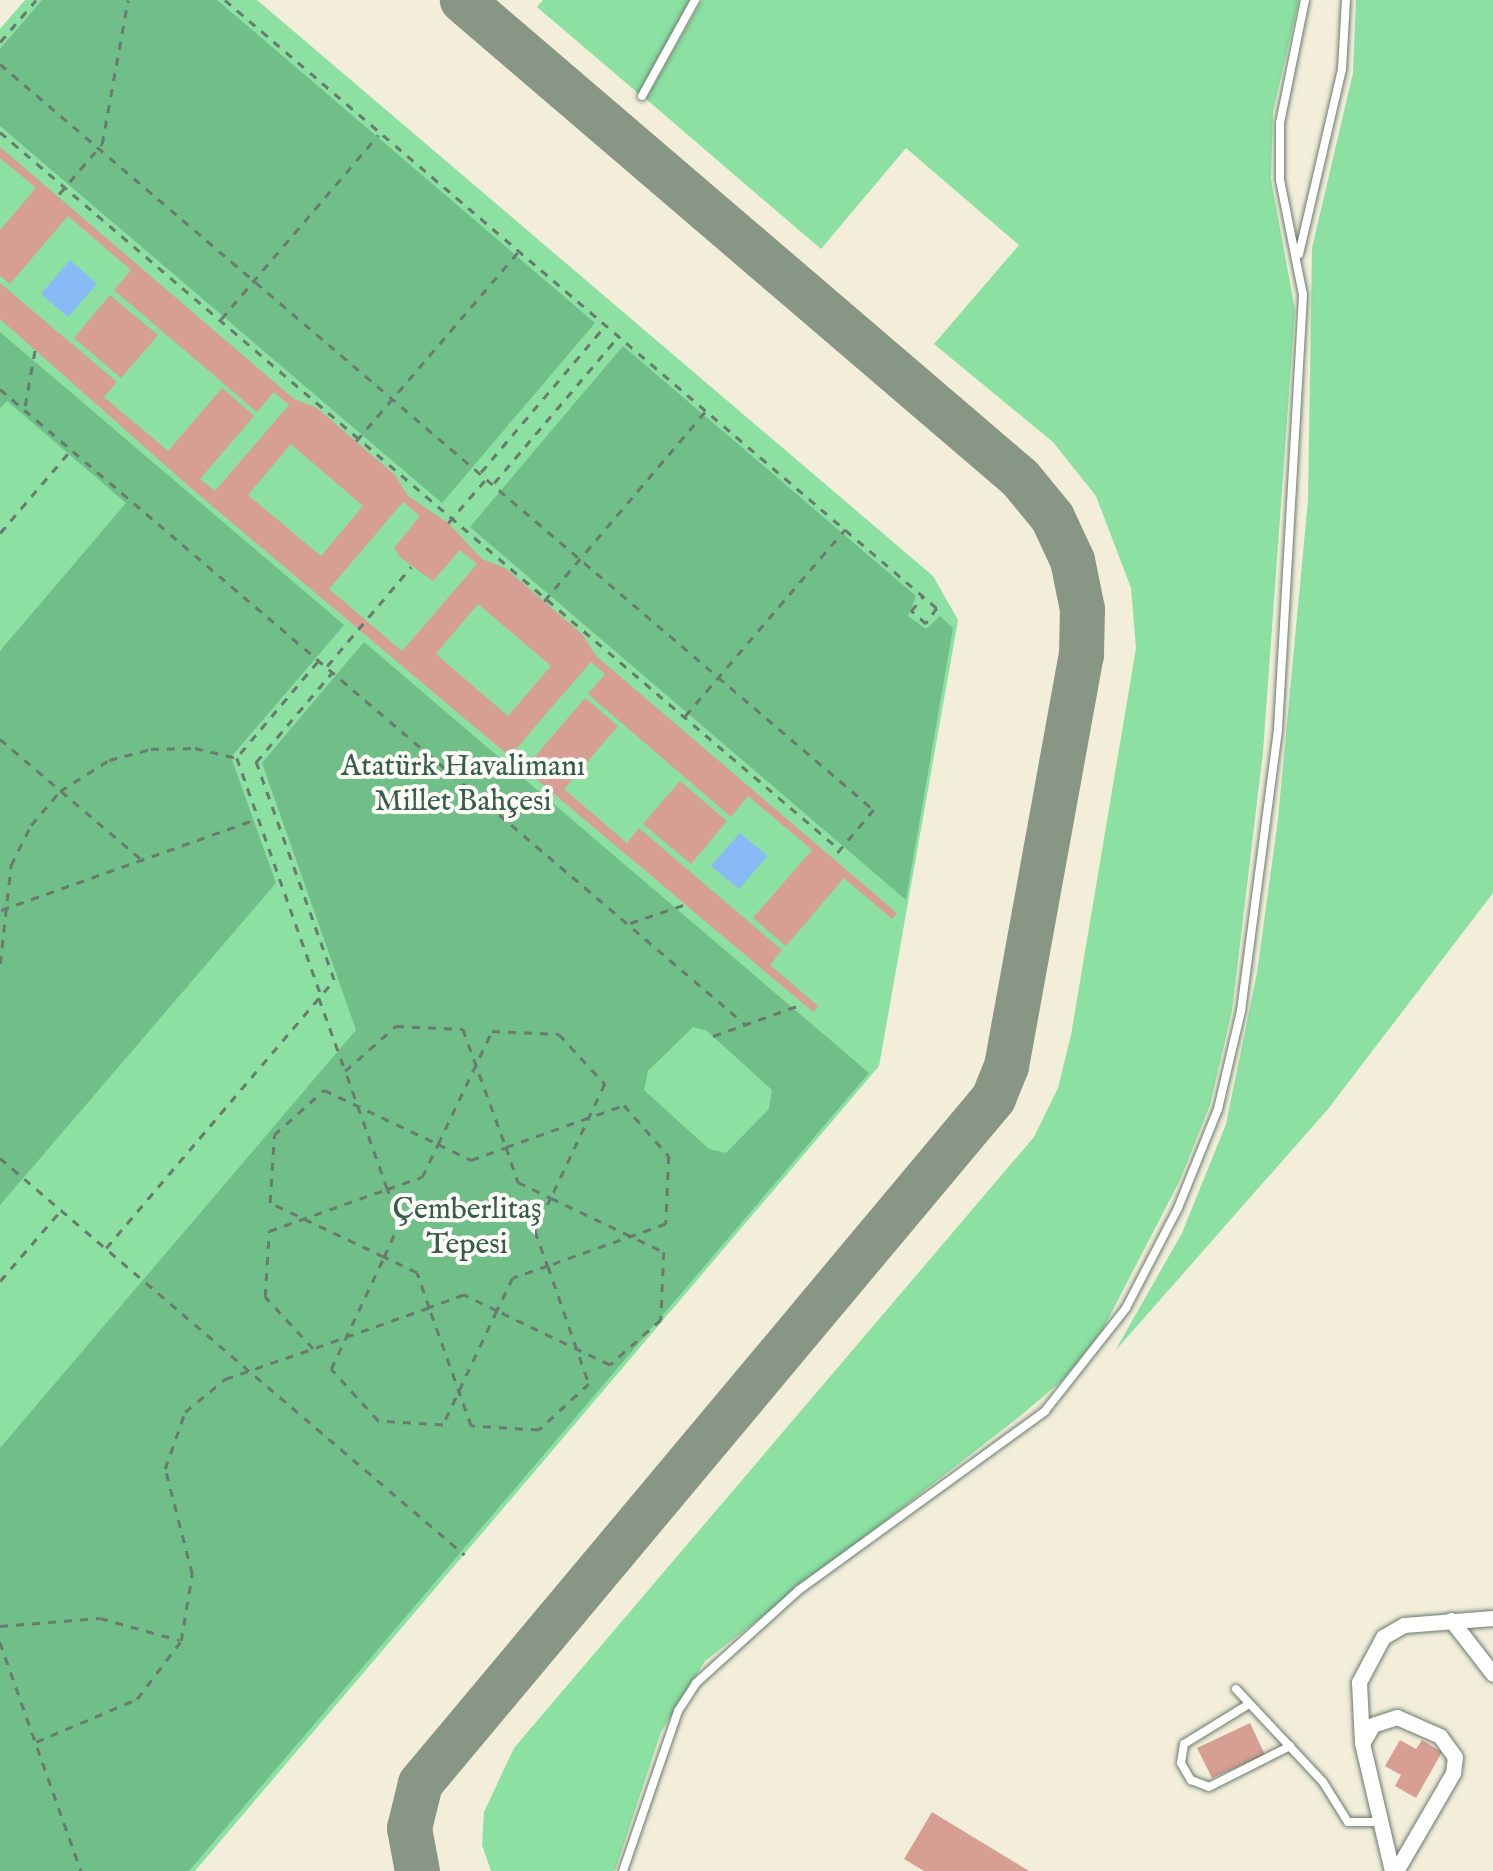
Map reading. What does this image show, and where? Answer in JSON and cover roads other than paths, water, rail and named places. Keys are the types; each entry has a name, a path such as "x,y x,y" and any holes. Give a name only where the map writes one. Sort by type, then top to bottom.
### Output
{"street":[{"path":"1394,1871 1378,1822 1362,1744 1359,1682 1383,1637 1404,1625 1493,1618"},
{"path":"1450,1620 1493,1674"},
{"path":"1362,1744 1373,1725 1397,1717 1440,1736 1454,1757 1453,1772 1394,1871"}],"lane":[{"path":"642,96 695,0"},
{"path":"623,1871 678,1710 696,1683 799,1590 1045,1411 1126,1308 1178,1208 1218,1110 1256,900 1278,728 1301,350 1298,259 1280,180 1280,123 1305,0"},
{"path":"1298,259 1342,69 1346,0"},
{"path":"1236,1689 1290,1746 1348,1822 1378,1822"},
{"path":"1250,1704 1184,1744 1181,1763 1190,1780 1209,1787 1290,1746"}],"water":[{"path":"70,260 97,284 68,317 41,294"},
{"path":"740,833 768,856 739,889 711,866"}],"park label":[{"name":"Atatürk Havalimanı Millet Bahçesi","path":"463,784"},
{"name":"Çemberlitaş Tepesi","path":"467,1227"}]}
